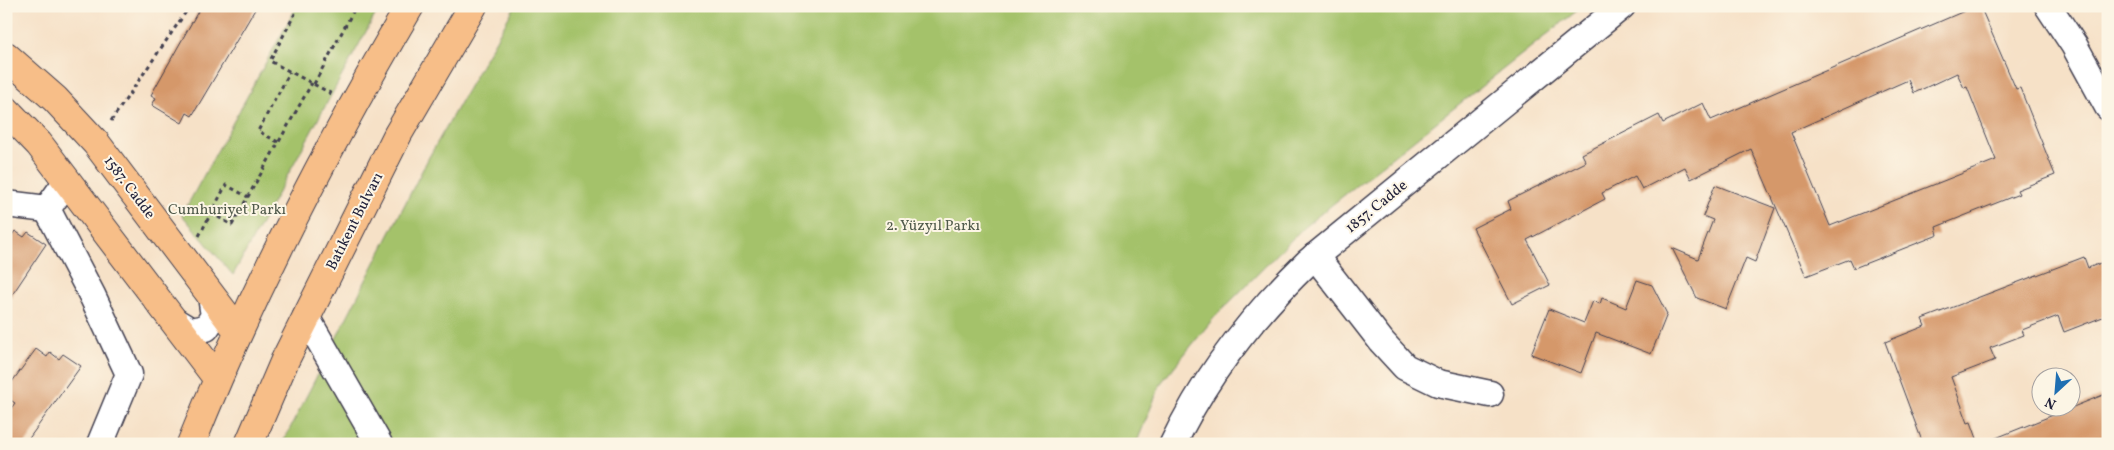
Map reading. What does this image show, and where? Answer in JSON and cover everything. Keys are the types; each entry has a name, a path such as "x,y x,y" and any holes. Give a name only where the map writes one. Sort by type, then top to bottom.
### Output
{"main road":[{"path":"191,444 217,378 238,332 352,105 410,6"},
{"name":"Batıkent Bulvarı","path":"249,444 306,317 398,134 474,6"},
{"name":"1587. Cadde","path":"6,56 55,99 96,143 238,332"},
{"path":"6,110 39,144 217,378"}],"street":[{"name":"1857. Cadde","path":"1174,444 1189,411 1203,387 1243,332 1277,292 1315,256 1622,6"},
{"path":"2048,6 2074,45 2108,107"},
{"path":"47,209 67,181"},
{"path":"6,204 47,209"},
{"path":"47,209 92,295 129,374 100,444"},
{"path":"1315,256 1382,342 1405,367 1438,383 1490,394"},
{"path":"176,322 190,331 206,328 214,316 211,296"},
{"path":"306,317 379,444"}],"path":[{"path":"96,143 190,6"},
{"path":"299,6 270,60 352,105"},
{"path":"211,213 232,225 356,6"},
{"path":"278,142 258,131 290,72"},
{"path":"185,261 226,185 248,197"}],"green space":[{"name":"Cumhuriyet Parkı","path":"297,6 380,6 233,275 182,215"},
{"name":"2. Yüzyıl Parkı","path":"515,6 1583,6 1304,227 1213,319 1161,383 1136,444 282,444 429,157"}],"building":[{"path":"201,6 257,6 192,116 187,113 182,123 152,105 156,98 151,95"},
{"path":"1976,6 1980,6 2016,89 2020,88 2055,175 2017,190 2019,194 1936,227 1938,235 1854,268 1850,259 1806,276 1751,149 1691,179 1685,167 1642,189 1635,176 1602,193 1605,199 1527,240 1550,285 1512,304 1473,228 1511,209 1508,201 1586,162 1582,154 1659,115 1663,123 1703,103 1711,120","holes":["1957,73 1964,88 1967,87 1996,160 1830,226 1791,132 1908,80 1914,93"]},
{"path":"1715,185 1775,208 1755,262 1746,258 1726,309 1697,298 1672,248 1698,259 1713,220 1703,216"},
{"path":"15,231 24,237 28,232 46,244 6,304 6,243"},
{"path":"2084,257 2088,268 2108,260 2108,315 2064,332 2058,316 2022,330 2024,335 1990,348 1995,360 1951,377 1968,423 1971,422 1979,444 1920,444 1922,441 1885,342 1925,326 1922,319"},
{"path":"1637,280 1652,285 1667,314 1651,354 1596,333 1581,373 1531,354 1549,309 1584,323 1593,301 1600,304 1602,298 1626,308"},
{"path":"36,349 47,357 50,352 59,359 63,354 81,366 25,444 6,444 6,415 15,403 6,397 6,390"},
{"path":"2108,393 2108,444 1987,444 1986,442 2046,418 2082,418 2082,403"}]}
